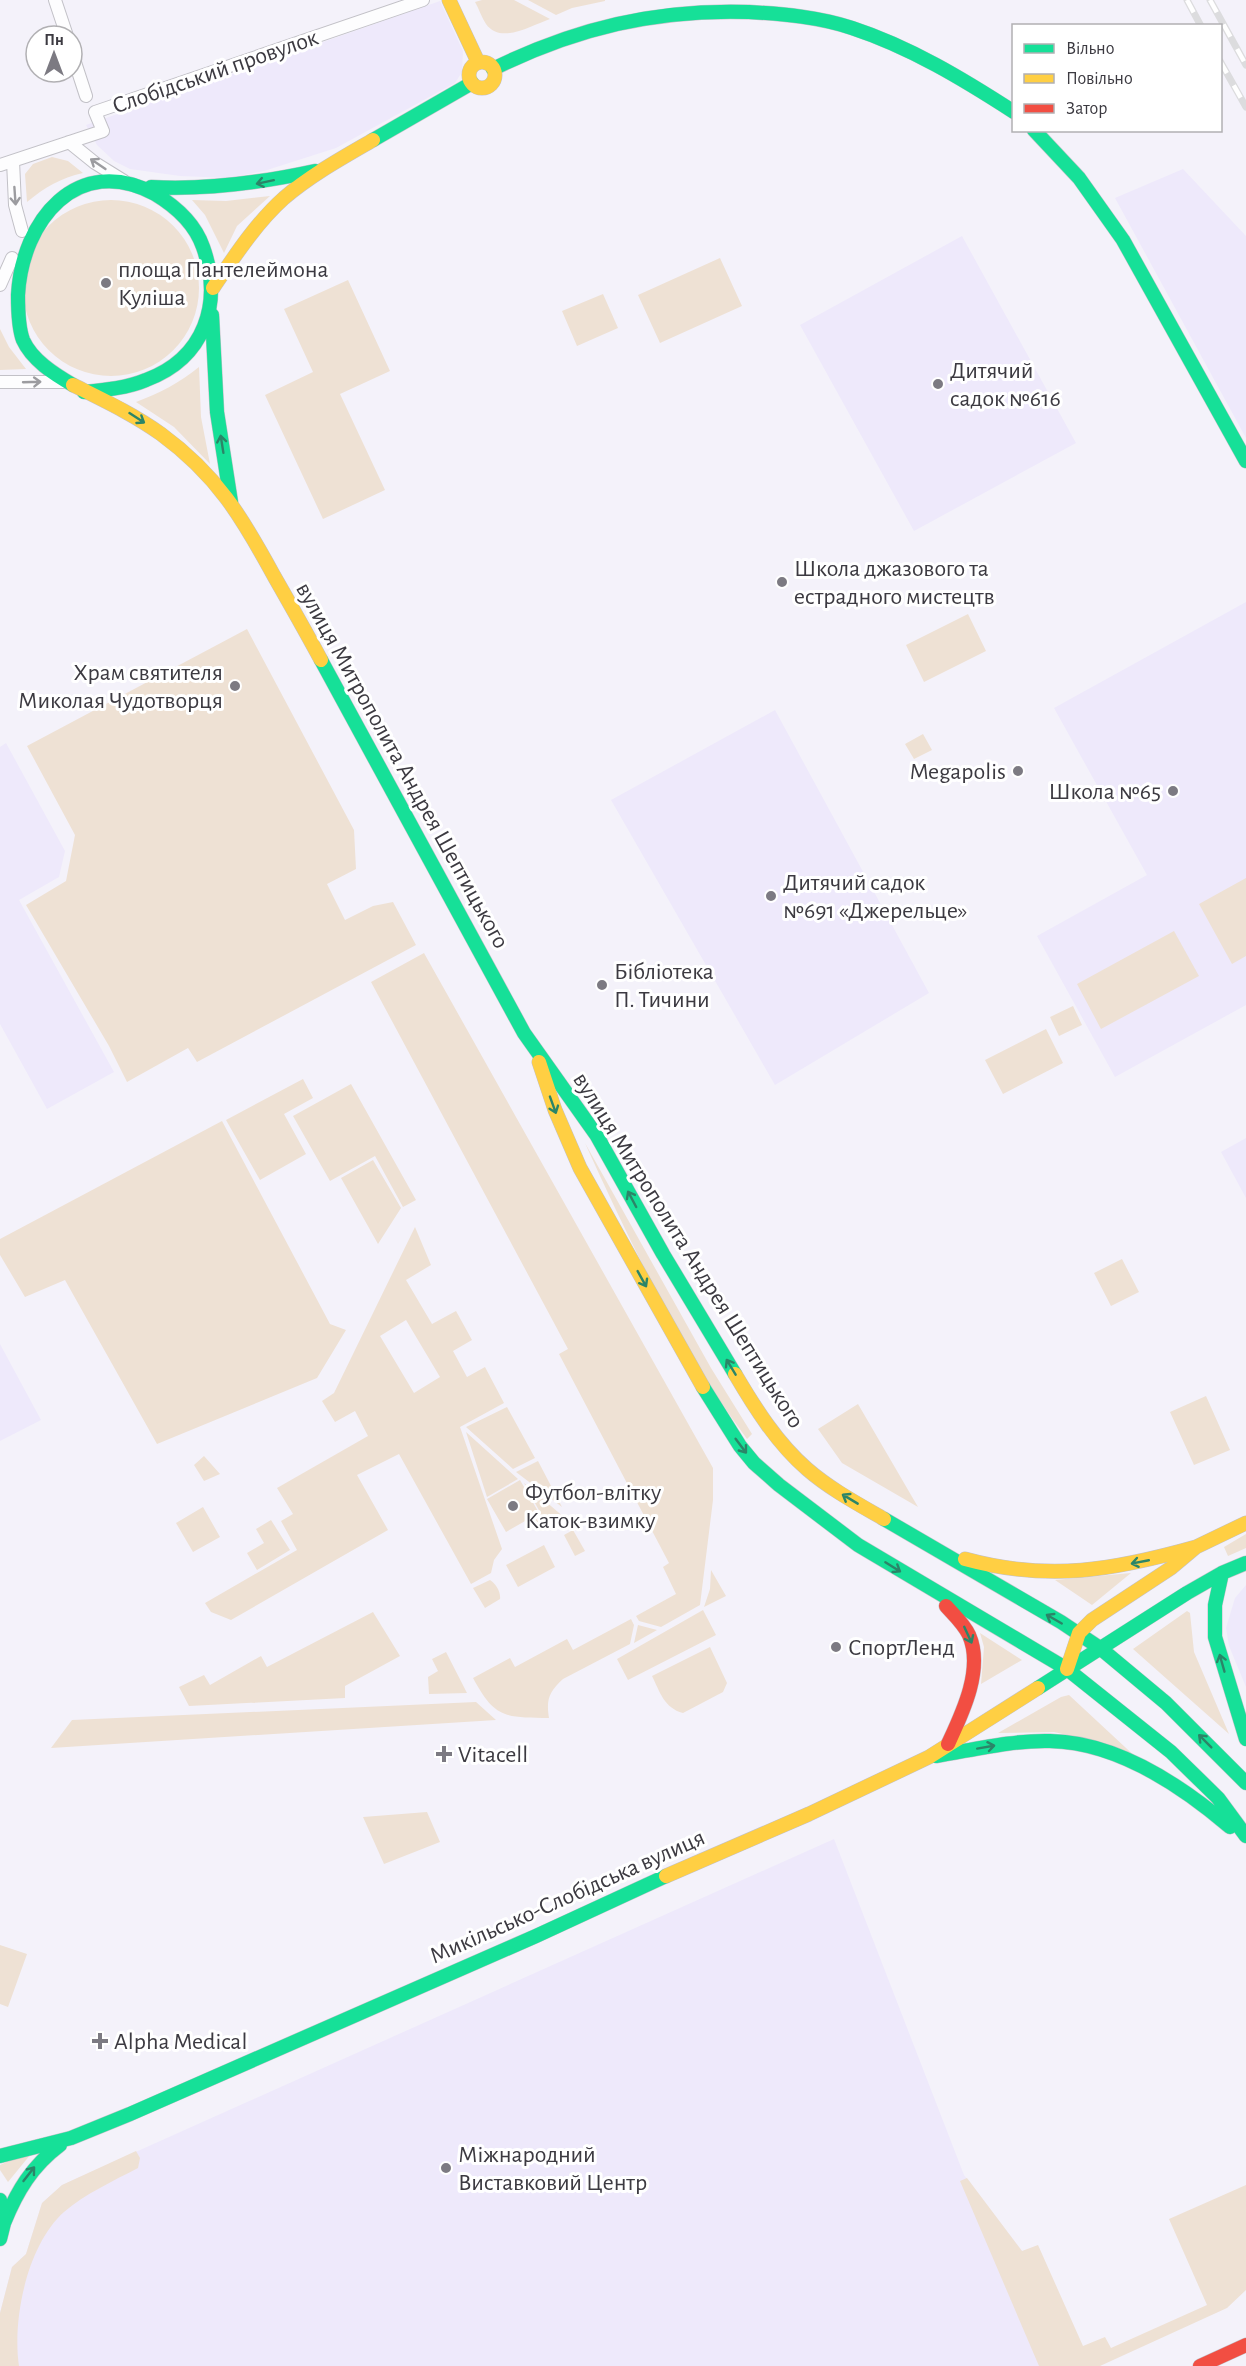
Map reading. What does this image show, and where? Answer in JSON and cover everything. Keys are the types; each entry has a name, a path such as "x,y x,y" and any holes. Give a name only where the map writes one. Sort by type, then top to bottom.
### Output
{"main road":[{"path":"449,0 478,63"},
{"path":"494,69 520,55 570,34 617,22 681,13 748,12 824,20 880,40 944,68 1012,111"},
{"path":"484,62 494,69 495,75 488,86 476,86 472,83 470,71 478,63 484,62"},
{"path":"213,288 265,217 283,199 322,169 472,83"},
{"path":"1036,132 1079,178 1123,240 1246,461"},
{"path":"134,185 164,198 184,215 205,249 210,262 213,288 212,311 199,338 180,361 151,380 121,388 84,392 63,382 35,356 20,335 11,309 9,284 12,258 22,231 34,215 53,198 77,187 102,182 134,185 184,190 221,189 322,169"},
{"name":"вулиця Митрополита Андрея Шептицького","path":"212,311 217,412 231,502"},
{"name":"вулиця Митрополита Андрея Шептицького","path":"84,392 129,412 160,433 191,459 231,502 299,618 443,887 534,1050 569,1094 607,1152 642,1217 767,1427 802,1466 841,1494 1078,1633 1192,1728 1246,1783"},
{"name":"вулиця Митрополита Андрея Шептицького","path":"534,1050 555,1110 580,1168 710,1400 754,1463 796,1499 858,1545 1067,1669 1119,1708 1171,1752 1218,1798 1246,1836"},
{"path":"931,1547 986,1566 1026,1573 1101,1570 1152,1560 1196,1547 1246,1523"},
{"path":"1067,1669 1078,1633 1092,1620 1171,1568 1196,1547"},
{"name":"Микільсько-Слобідська вулиця","path":"0,2156 71,2138 536,1936 633,1890 809,1814 929,1757 1187,1593 1222,1573 1246,1563"},
{"path":"1222,1573 1215,1605 1215,1637 1246,1739"},
{"path":"931,1590 962,1623 972,1644 971,1678 964,1709 947,1745"},
{"path":"929,1757 1000,1745 1053,1740 1103,1750 1142,1766 1208,1806 1246,1841"},
{"name":"Микільсько-Слобідська вулиця","path":"3,2223 20,2186 30,2171 45,2156 71,2138"},
{"path":"0,2200 3,2223 0,2239"},
{"path":"1195,2366 1246,2333"},
{"path":"1200,2366 1246,2345"}],"street":[{"path":"56,0 63,24"},
{"name":"Слобідський провулок","path":"0,165 103,131 95,112 423,0"},
{"path":"82,84 86,96"},
{"path":"69,142 95,163 134,185"},
{"path":"13,160 15,205 22,231"},
{"path":"0,285 12,258"},
{"path":"0,382 63,382"}],"shaded area":[{"path":"514,0 550,19 517,32 500,33 492,30 486,24 475,2"},
{"path":"528,0 605,1 572,8 556,15"},
{"path":"440,1 463,51 462,72 455,83 336,148 264,171 229,178 180,176 130,169 114,161 97,145 86,125"},
{"path":"52,157 68,161 83,173 54,184 27,202 25,174 33,164"},
{"path":"1183,169 1246,236 1246,438 1115,198"},
{"path":"270,196 237,226 224,253 205,215 192,200 226,201"},
{"path":"111,200 128,201 145,206 173,226 193,254 198,271 198,305 193,322 173,350 145,370 128,375 111,376 94,375 77,370 49,350 29,322 24,305 23,288 24,271 29,254 49,226 77,206 94,201"},
{"name":"Дитячий садок №616","path":"962,236 1076,443 914,531 800,325"},
{"path":"720,258 742,306 660,343 638,295"},
{"path":"348,280 390,371 340,394 385,490 323,519 265,395 313,372 284,309"},
{"path":"603,294 618,328 577,346 562,311"},
{"path":"0,329 9,347 26,369 0,370"},
{"path":"199,367 201,417 210,464 174,427 136,402 169,387"},
{"name":"Школа №65","path":"1246,602 1246,1005 1115,1077 1037,936 1147,875 1054,708"},
{"path":"968,614 986,651 924,682 906,645"},
{"path":"247,629 354,830 356,869 327,884 345,920 373,906 393,902 416,945 197,1062 188,1048 127,1082 109,1046 26,905 66,881 75,835 27,746"},
{"name":"Дитячий садок №691 «Джерельце»","path":"775,710 929,993 775,1085 611,800"},
{"path":"923,734 932,750 914,759 905,744"},
{"path":"6,743 65,851 59,877 19,900 114,1072 47,1109 0,1024 0,747"},
{"path":"1246,878 1246,956 1232,964 1199,904"},
{"path":"1174,931 1199,976 1101,1029 1077,984"},
{"path":"424,953 713,1468 713,1500 700,1605 661,1627 639,1621 636,1616 676,1594 663,1567 669,1563 559,1354 568,1349 371,982"},
{"path":"1073,1006 1082,1025 1059,1036 1050,1017"},
{"path":"1046,1029 1063,1063 1003,1094 985,1060"},
{"path":"303,1079 313,1098 284,1114 306,1154 260,1180 226,1120"},
{"path":"351,1084 416,1200 403,1207 375,1156 330,1181 293,1116"},
{"path":"222,1121 330,1324 346,1330 317,1378 157,1444 65,1280 25,1297 0,1255 0,1239"},
{"path":"1246,1138 1246,1198 1221,1152"},
{"path":"585,1143 711,1368 752,1434 747,1439 700,1369 658,1296"},
{"path":"373,1160 401,1208 378,1244 341,1178"},
{"path":"415,1227 431,1265 406,1280 432,1324 456,1311 472,1340 453,1351 467,1377 485,1367 504,1403 460,1427 502,1549 494,1560 491,1573 471,1584 399,1454 357,1475 388,1530 231,1620 211,1612 205,1603 297,1550 281,1521 293,1514 277,1488 368,1436 355,1411 335,1422 322,1401 334,1393","holes":["406,1320 440,1377 414,1393 380,1336"]},
{"path":"1122,1259 1139,1292 1111,1306 1094,1273"},
{"path":"0,1344 41,1420 0,1441"},
{"path":"1206,1396 1230,1450 1194,1465 1170,1412"},
{"path":"858,1404 918,1507 842,1463 818,1429"},
{"path":"507,1407 535,1458 513,1469 466,1427"},
{"path":"466,1432 518,1479 487,1497"},
{"path":"204,1456 220,1474 204,1481 194,1465"},
{"path":"538,1461 562,1507 516,1472"},
{"name":"Футбол-влітку Каток-взимку","path":"520,1480 539,1513 506,1532 487,1499"},
{"path":"524,1483 565,1518 541,1531 533,1518 541,1514"},
{"path":"203,1507 220,1537 193,1552 176,1523"},
{"path":"271,1520 290,1550 257,1570 247,1553 264,1543 256,1529"},
{"path":"573,1530 585,1551 575,1556 564,1535"},
{"path":"1246,1534 1246,1548 1228,1556 1224,1547"},
{"path":"544,1545 555,1567 518,1587 506,1565"},
{"path":"711,1570 726,1596 704,1607 710,1589"},
{"path":"1131,1573 1092,1605 1055,1580"},
{"path":"490,1580 498,1588 500,1599 485,1608 473,1588"},
{"path":"1246,1585 1246,1687 1229,1646 1226,1628 1235,1598"},
{"path":"703,1610 716,1635 628,1680 617,1659"},
{"path":"1187,1611 1190,1613 1194,1652 1229,1734 1133,1649"},
{"path":"373,1612 400,1656 345,1686 345,1698 189,1706 179,1687 204,1675 210,1685 261,1656 267,1667"},
{"path":"631,1619 634,1625 630,1644 563,1679 554,1688 548,1706 549,1718 511,1716 503,1713 488,1701 473,1678 510,1658 515,1667 567,1639 573,1650"},
{"path":"638,1625 657,1630 634,1643"},
{"path":"980,1633 1022,1660 981,1684 984,1647"},
{"path":"710,1647 727,1683 723,1692 683,1713 677,1711 663,1699 652,1676"},
{"path":"446,1652 467,1693 429,1694 428,1677 438,1671 432,1659"},
{"path":"1069,1695 1140,1761 1094,1741 1054,1732 998,1733 1061,1697"},
{"path":"476,1702 496,1720 51,1748 72,1720"},
{"path":"427,1812 440,1842 384,1864 363,1817"},
{"path":"834,1839 964,2175 1022,2251 1076,2366 0,2366 0,2313 12,2267 26,2254 42,2203 62,2185"},
{"path":"0,1945 27,1954 8,2007 0,2004"},
{"path":"35,2149 8,2182 0,2170 0,2165"},
{"path":"136,2151 140,2158 138,2168 81,2199 51,2226 40,2244 25,2284 18,2327 19,2366 0,2366 0,2313 12,2267 26,2254 42,2203 62,2185"},
{"path":"967,2178 1022,2251 1038,2245 1083,2346 1105,2337 1111,2348 1207,2305 1169,2219 1246,2185 1246,2290 1227,2308 1100,2366 1039,2366 960,2181"}],"railway":[{"path":"1187,0 1200,24"},
{"path":"1210,0 1246,65"},
{"path":"1222,65 1246,107"}],"traffic: fast":[{"path":"493,69 555,42 617,24 681,14 715,12 775,14 827,21 895,44 936,65 1012,111"},
{"path":"373,140 472,83"},
{"path":"1036,132 1079,178 1123,240 1246,461"},
{"path":"151,187 233,185 315,171"},
{"path":"73,385 38,360 23,340 18,306 22,268 30,242 43,219 59,201 78,188 101,182 127,183 155,194 184,216 195,231 203,247 209,268 211,288 209,308 204,326 195,343 183,358 166,370 131,385 84,392"},
{"path":"212,315 217,412 231,502"},
{"path":"321,660 524,1033 597,1136 663,1254 735,1374"},
{"path":"703,1387 740,1446 754,1463 779,1485 858,1545 1067,1669 1171,1752 1218,1798 1246,1836"},
{"path":"884,1519 1061,1622 1100,1648 1166,1703 1246,1783"},
{"path":"1038,1688 1187,1593 1222,1573 1246,1563"},
{"path":"1222,1573 1215,1605 1215,1637 1246,1739"},
{"path":"936,1756 1036,1741 1075,1743 1099,1749 1147,1769 1191,1796 1230,1827"},
{"path":"0,2156 71,2138 130,2114 536,1936 666,1876"},
{"path":"4,2223 14,2200 33,2170 60,2145"},
{"path":"0,2200 4,2223 0,2239"}],"traffic: slow":[{"path":"449,0 478,62"},
{"path":"482,62 491,66 495,75 491,84 482,88 473,84 469,75 473,66 482,62"},
{"path":"213,288 255,229 284,198 316,174 373,140"},
{"path":"73,385 129,414 161,434 181,449 213,481 251,535 321,660"},
{"path":"539,1062 555,1110 580,1168 703,1387"},
{"path":"735,1374 767,1424 796,1459 844,1496 884,1519"},
{"path":"1067,1669 1079,1633 1092,1620 1171,1568 1196,1547 1246,1523"},
{"path":"965,1559 1025,1570 1081,1570 1137,1562 1196,1547"},
{"path":"666,1876 809,1814 929,1757 1038,1688"}],"traffic: jam":[{"path":"946,1606 962,1623 969,1635 974,1662 973,1677 965,1705 948,1744"},
{"path":"1200,2366 1246,2345"}],"place":[{"name":"площа Пантелеймона Куліша","path":"106,283"},
{"name":"Дитячий садок №616","path":"938,384"},
{"name":"Школа джазового та естрадного мистецтв","path":"782,582"},
{"name":"Храм святителя Миколая Чудотворця","path":"235,686"},
{"name":"Megapolis","path":"1018,771"},
{"name":"Школа №65","path":"1173,791"},
{"name":"Дитячий садок №691 «Джерельце»","path":"771,896"},
{"name":"Бібліотека П. Тичини","path":"602,985"},
{"name":"Футбол-влітку Каток-взимку","path":"513,1506"},
{"name":"СпортЛенд","path":"836,1647"},
{"name":"Vitacell","path":"444,1754"},
{"name":"Alpha Medical","path":"100,2041"},
{"name":"Міжнародний Виставковий Центр","path":"446,2168"}]}
